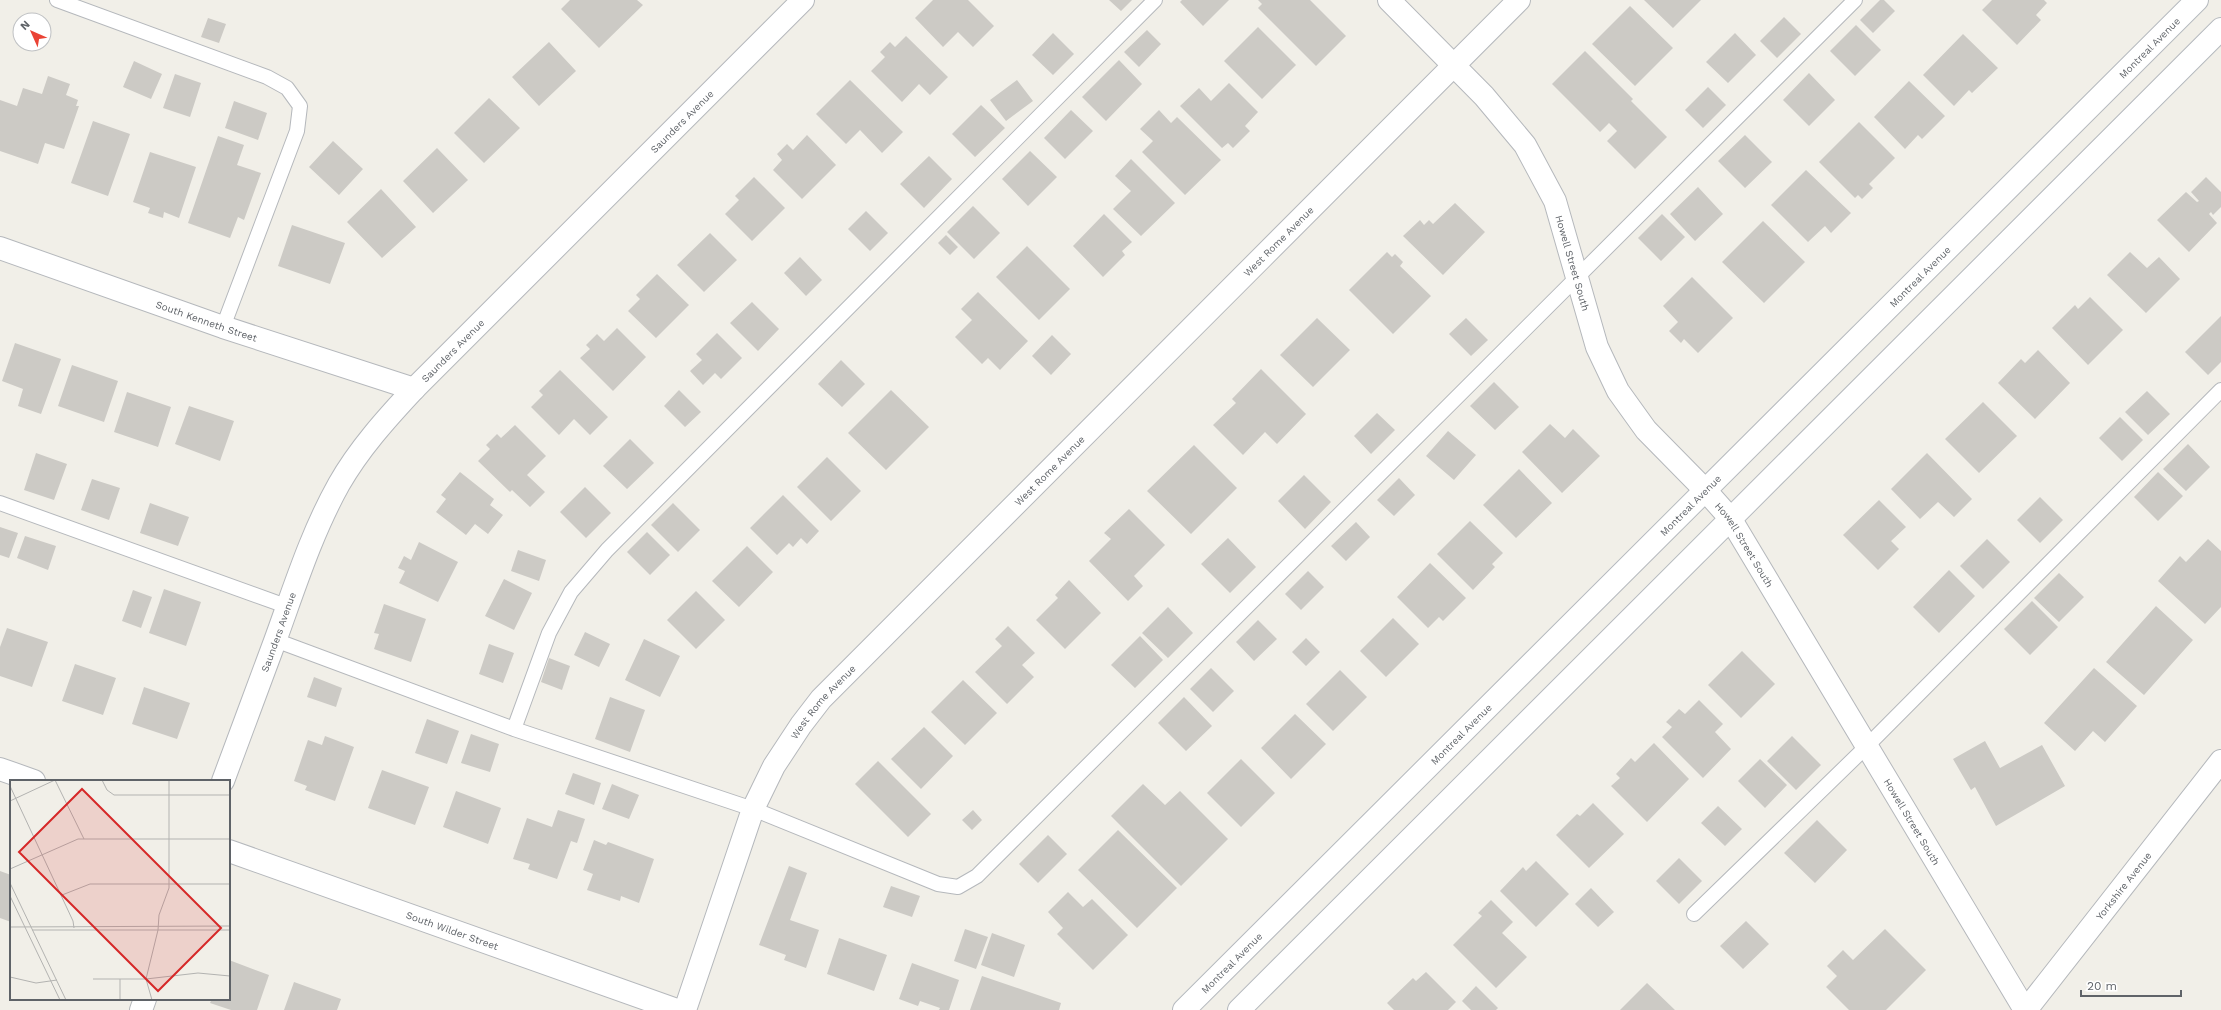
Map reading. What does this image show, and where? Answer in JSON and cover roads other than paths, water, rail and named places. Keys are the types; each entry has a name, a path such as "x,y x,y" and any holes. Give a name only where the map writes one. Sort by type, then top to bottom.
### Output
{"street":[{"name":"Saunders Avenue","path":"223,780 276,640 286,606 339,484 373,433 414,389 803,0"},
{"name":"Howell Street South","path":"1389,0 1484,96 1525,145 1554,201 1578,276 1597,347 1618,390 1646,430 1706,491 1730,518 2026,1010"},
{"name":"West Rome Avenue","path":"685,1010 753,809 774,766 801,725 821,699 1519,0"},
{"name":"Montreal Avenue","path":"1184,1010 2197,0"},
{"path":"1239,1010 2221,29"},
{"name":"South Kenneth Street","path":"0,248 223,327 414,389"},
{"name":"Yorkshire Avenue","path":"2026,1010 2221,761"},
{"path":"0,769 31,780"},
{"name":"South Wilder Street","path":"230,851 676,1010"},
{"path":"141,1010 145,1000"}],"lane":[{"path":"57,0 267,76 287,88 300,106 297,131 223,327"},
{"path":"514,729 549,633 571,592 607,550 1155,0"},
{"path":"276,640 514,729 753,809 938,884 958,887 977,876 1855,0"},
{"path":"1694,914 1867,746 2221,390"},
{"path":"0,503 286,606"}]}
